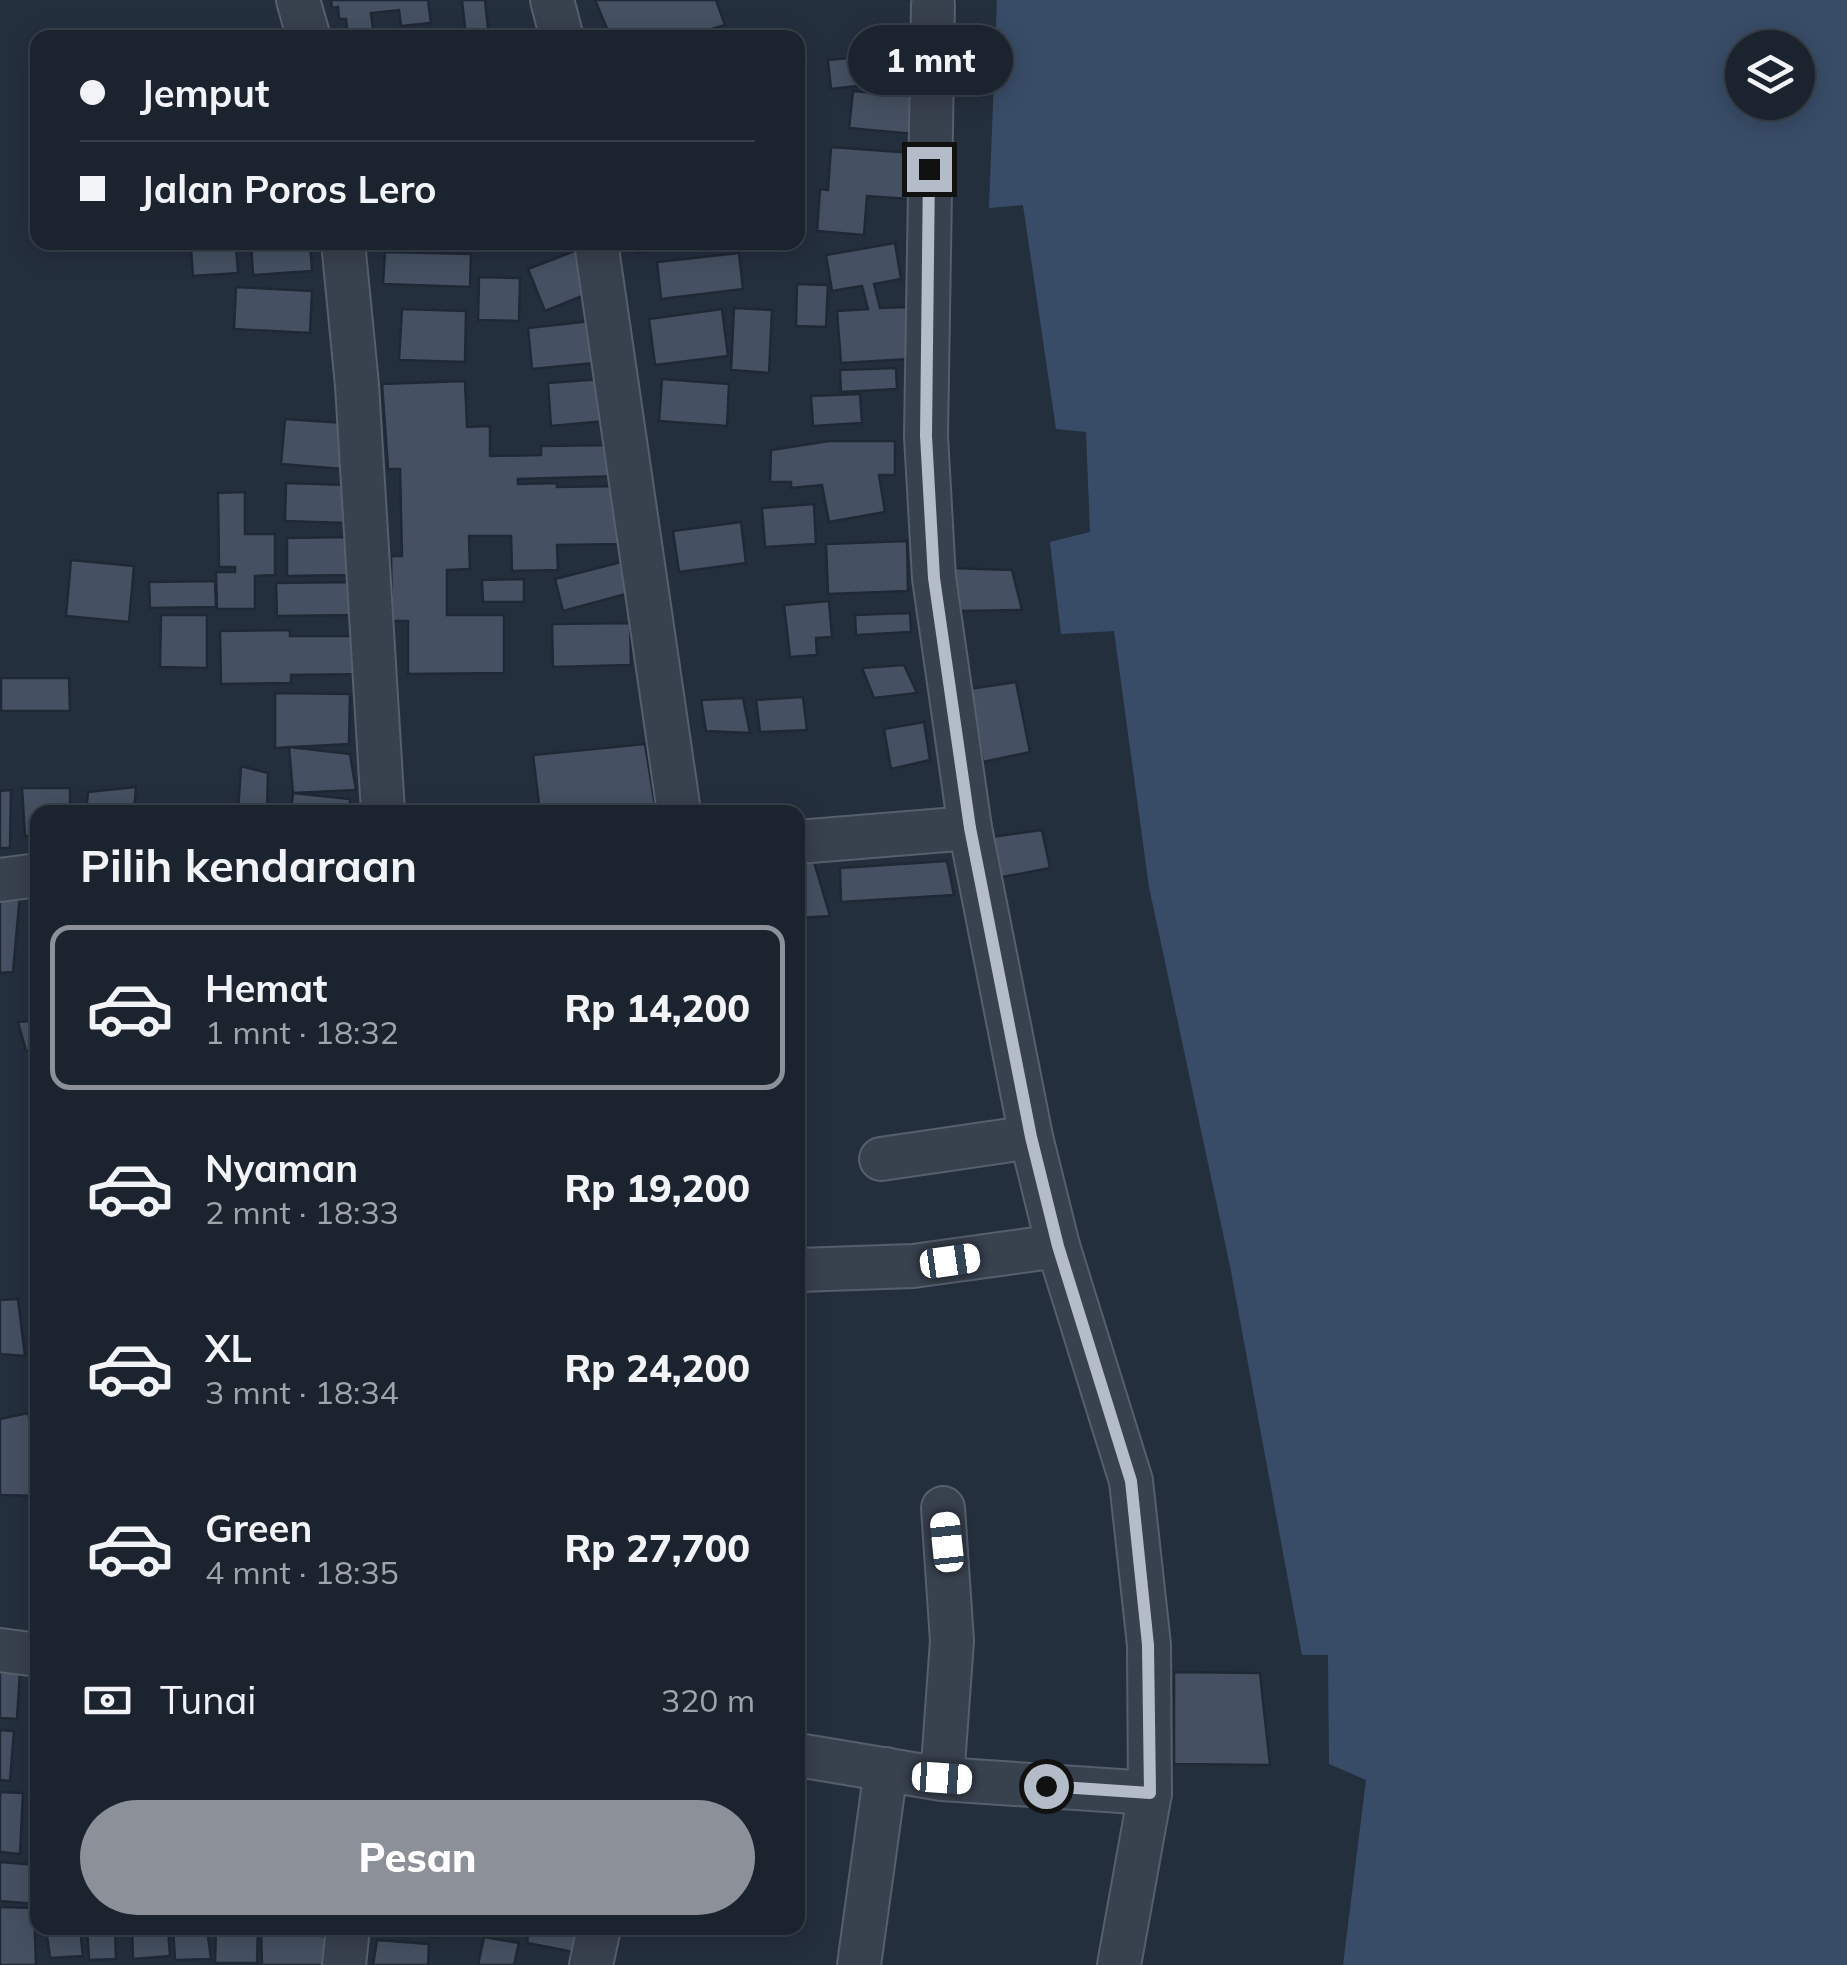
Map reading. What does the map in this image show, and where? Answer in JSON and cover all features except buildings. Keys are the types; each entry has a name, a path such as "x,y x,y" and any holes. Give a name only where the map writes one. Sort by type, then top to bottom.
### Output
{"street":[{"path":"298,0 307,30"},
{"path":"552,0 560,30"},
{"path":"933,5 926,436 934,578 970,828 1031,1137 1058,1246 1131,1481 1148,1645 1150,1793 1118,1965"},
{"path":"344,250 357,385 383,805"},
{"path":"597,250 679,805"},
{"path":"805,841 970,828"},
{"path":"0,880 30,876"},
{"path":"881,1159 1031,1137"},
{"path":"805,1270 914,1266 1058,1246"},
{"path":"942,1778 952,1641 943,1508"},
{"path":"0,1650 30,1654"},
{"path":"805,1757 942,1778 1150,1793"},
{"path":"859,1965 886,1769"},
{"path":"344,1965 347,1935"},
{"path":"592,1965 598,1935"}],"water":[{"path":"997,0 1847,0 1847,1965 1343,1965 1366,1780 1329,1764 1328,1655 1302,1655 1230,1266 1149,887 1114,631 1061,634 1050,542 1090,532 1086,432 1056,429 1023,205 989,208"}],"route":[{"path":"929,169 926,436 934,578 970,828 1031,1137 1058,1246 1131,1481 1148,1645 1150,1793 1046,1786"}]}
